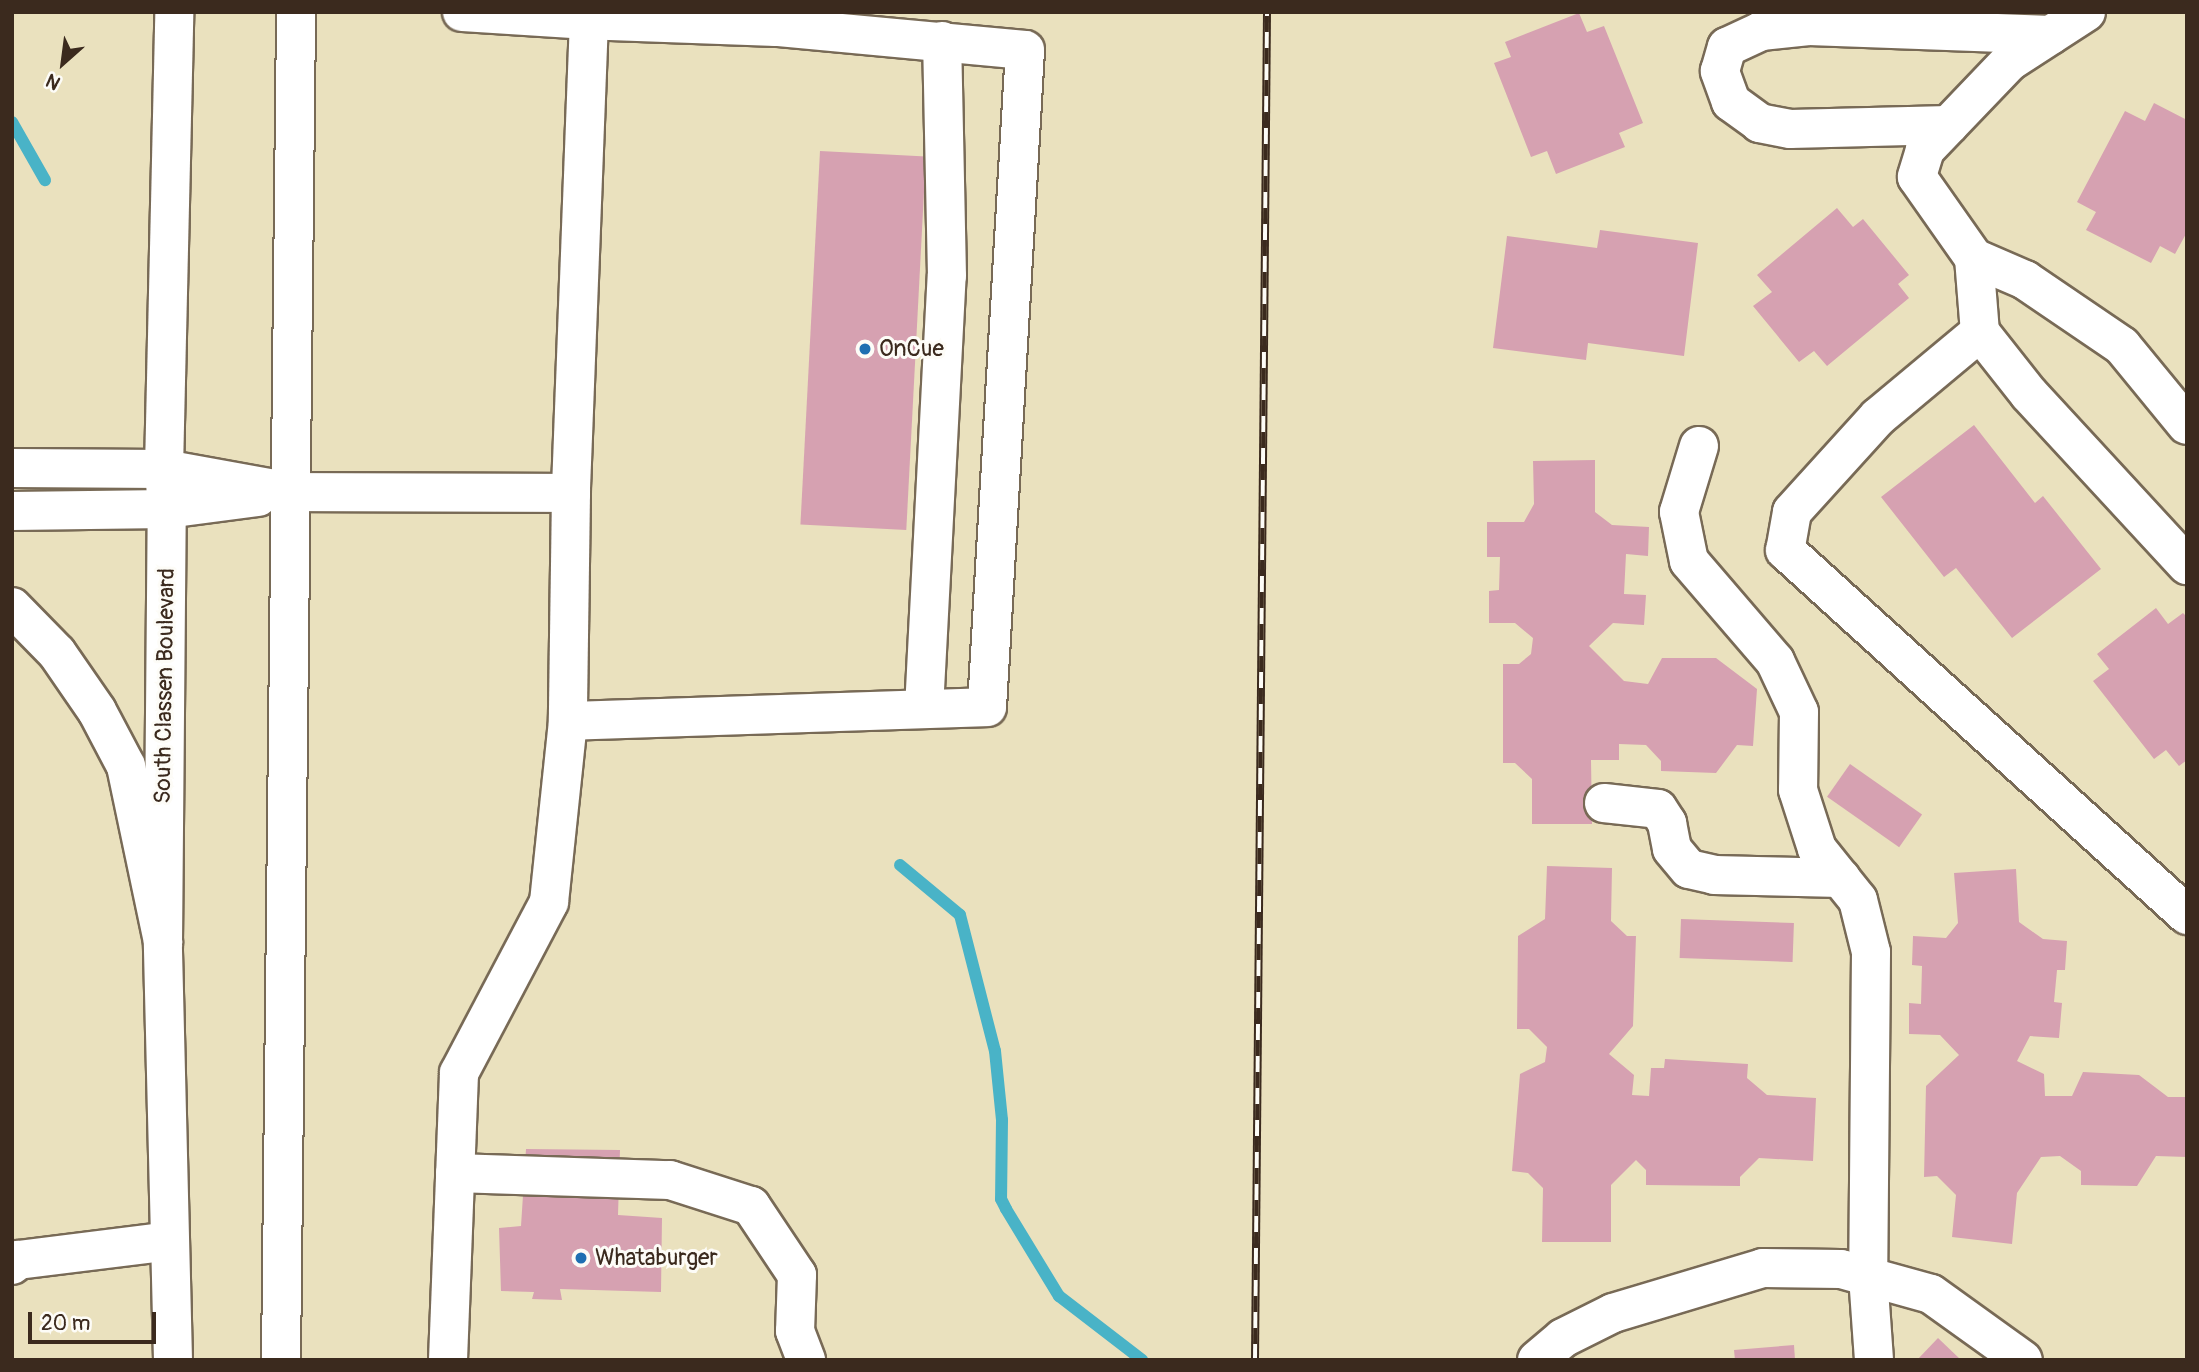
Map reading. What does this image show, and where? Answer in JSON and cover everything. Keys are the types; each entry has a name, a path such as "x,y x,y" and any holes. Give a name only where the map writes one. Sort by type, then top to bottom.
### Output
{"main road":[{"name":"South Classen Boulevard","path":"173,1360 163,942 167,509 164,469 174,12"},
{"path":"281,1360 296,12"},
{"path":"462,12 776,27 1025,50 987,707 568,721"},
{"path":"2087,12 2009,62 1925,150 1917,177 1974,258 1980,332 2038,404 2187,565"},
{"path":"448,1360 459,1073 549,902 568,721 571,494 589,20"},
{"path":"1949,125 1790,129 1760,123 1731,102 1720,71 1727,47 1762,31 1809,26 2051,35"},
{"path":"924,709 947,276 942,41"},
{"path":"1974,258 2025,281 2122,346 2187,425"},
{"path":"1980,332 1878,416 1792,512 1785,550 2187,915"},
{"path":"1699,446 1679,512 1689,561 1775,661 1798,712 1798,790 1818,849 1858,900 1871,952 1868,1276 1874,1360"},
{"path":"12,468 164,469 291,492"},
{"path":"12,511 167,509 291,492 571,494"},
{"path":"12,607 57,653 97,710 126,766 163,942"},
{"path":"1604,803 1644,804 1658,809 1667,823 1672,849 1689,869 1714,875 1841,878"},
{"path":"455,1173 670,1180 751,1206 797,1275 795,1331 806,1360"},
{"path":"12,1265 18,1260 170,1241"},
{"path":"1537,1360 1563,1338 1613,1313 1763,1268 1841,1269 1931,1294 2023,1360"}],"building":[{"path":"1579,13 1587,32 1604,26 1643,123 1619,133 1625,147 1556,174 1547,151 1531,157 1494,63 1511,57 1505,42"},
{"path":"2154,103 2187,120 2187,232 2175,254 2160,246 2151,263 2086,230 2096,212 2077,202 2125,111 2145,121"},
{"name":"OnCue","path":"820,151 926,157 906,530 800,524"},
{"path":"1837,208 1853,227 1863,219 1909,275 1898,284 1909,298 1827,366 1814,351 1799,362 1753,306 1772,292 1757,275"},
{"path":"1600,230 1698,243 1684,356 1588,343 1586,360 1493,348 1507,236 1597,248"},
{"path":"1974,425 2035,503 2043,496 2101,569 2012,638 1956,568 1944,577 1881,497"},
{"path":"1595,460 1595,512 1612,525 1649,527 1648,556 1626,554 1624,594 1646,595 1644,625 1613,623 1589,646 1624,681 1648,684 1662,658 1716,658 1757,689 1753,746 1737,745 1716,773 1661,771 1661,761 1646,745 1619,744 1619,760 1591,760 1592,824 1532,824 1532,779 1515,763 1503,763 1503,664 1519,664 1531,654 1533,638 1515,623 1489,623 1489,591 1499,590 1500,557 1487,557 1487,522 1524,522 1534,504 1533,461"},
{"path":"2156,608 2168,624 2183,613 2187,617 2187,760 2179,766 2166,750 2154,759 2093,681 2109,669 2097,654"},
{"path":"1850,764 1922,814 1899,847 1827,797"},
{"path":"1547,866 1612,868 1611,921 1627,936 1636,936 1633,1026 1609,1054 1634,1075 1632,1095 1649,1096 1651,1068 1664,1068 1665,1059 1748,1064 1747,1078 1767,1095 1816,1098 1813,1161 1759,1158 1740,1177 1740,1186 1646,1185 1646,1170 1636,1160 1611,1185 1611,1242 1542,1242 1543,1188 1528,1173 1512,1171 1520,1074 1545,1062 1547,1047 1529,1029 1517,1029 1518,936 1545,919"},
{"path":"2016,869 2019,922 2043,939 2067,941 2065,970 2057,970 2054,1002 2062,1003 2059,1038 2030,1036 2017,1061 2044,1074 2045,1096 2072,1096 2083,1072 2139,1075 2168,1097 2187,1097 2187,1157 2156,1156 2137,1186 2081,1185 2081,1171 2060,1156 2041,1157 2017,1193 2012,1244 1952,1237 1956,1195 1937,1176 1924,1177 1926,1086 1959,1055 1940,1035 1909,1034 1909,1003 1921,1004 1922,966 1912,965 1913,936 1946,938 1958,923 1954,873"},
{"path":"1681,919 1794,923 1793,962 1680,958"},
{"name":"Whataburger","path":"526,1149 620,1150 618,1215 662,1218 661,1292 560,1289 562,1300 532,1299 534,1292 501,1291 499,1228 521,1226"},
{"path":"1938,1338 1961,1360 1917,1360"},
{"path":"1794,1345 1795,1360 1735,1360 1734,1350"}],"waterway":[{"path":"12,122 45,180"},
{"path":"900,865 960,915 995,1051 1002,1120 1001,1199 1059,1296 1142,1360"}],"railway":[{"path":"1255,1360 1267,12"}],"place":[{"name":"OnCue","path":"865,349"},
{"name":"Whataburger","path":"581,1258"}]}
